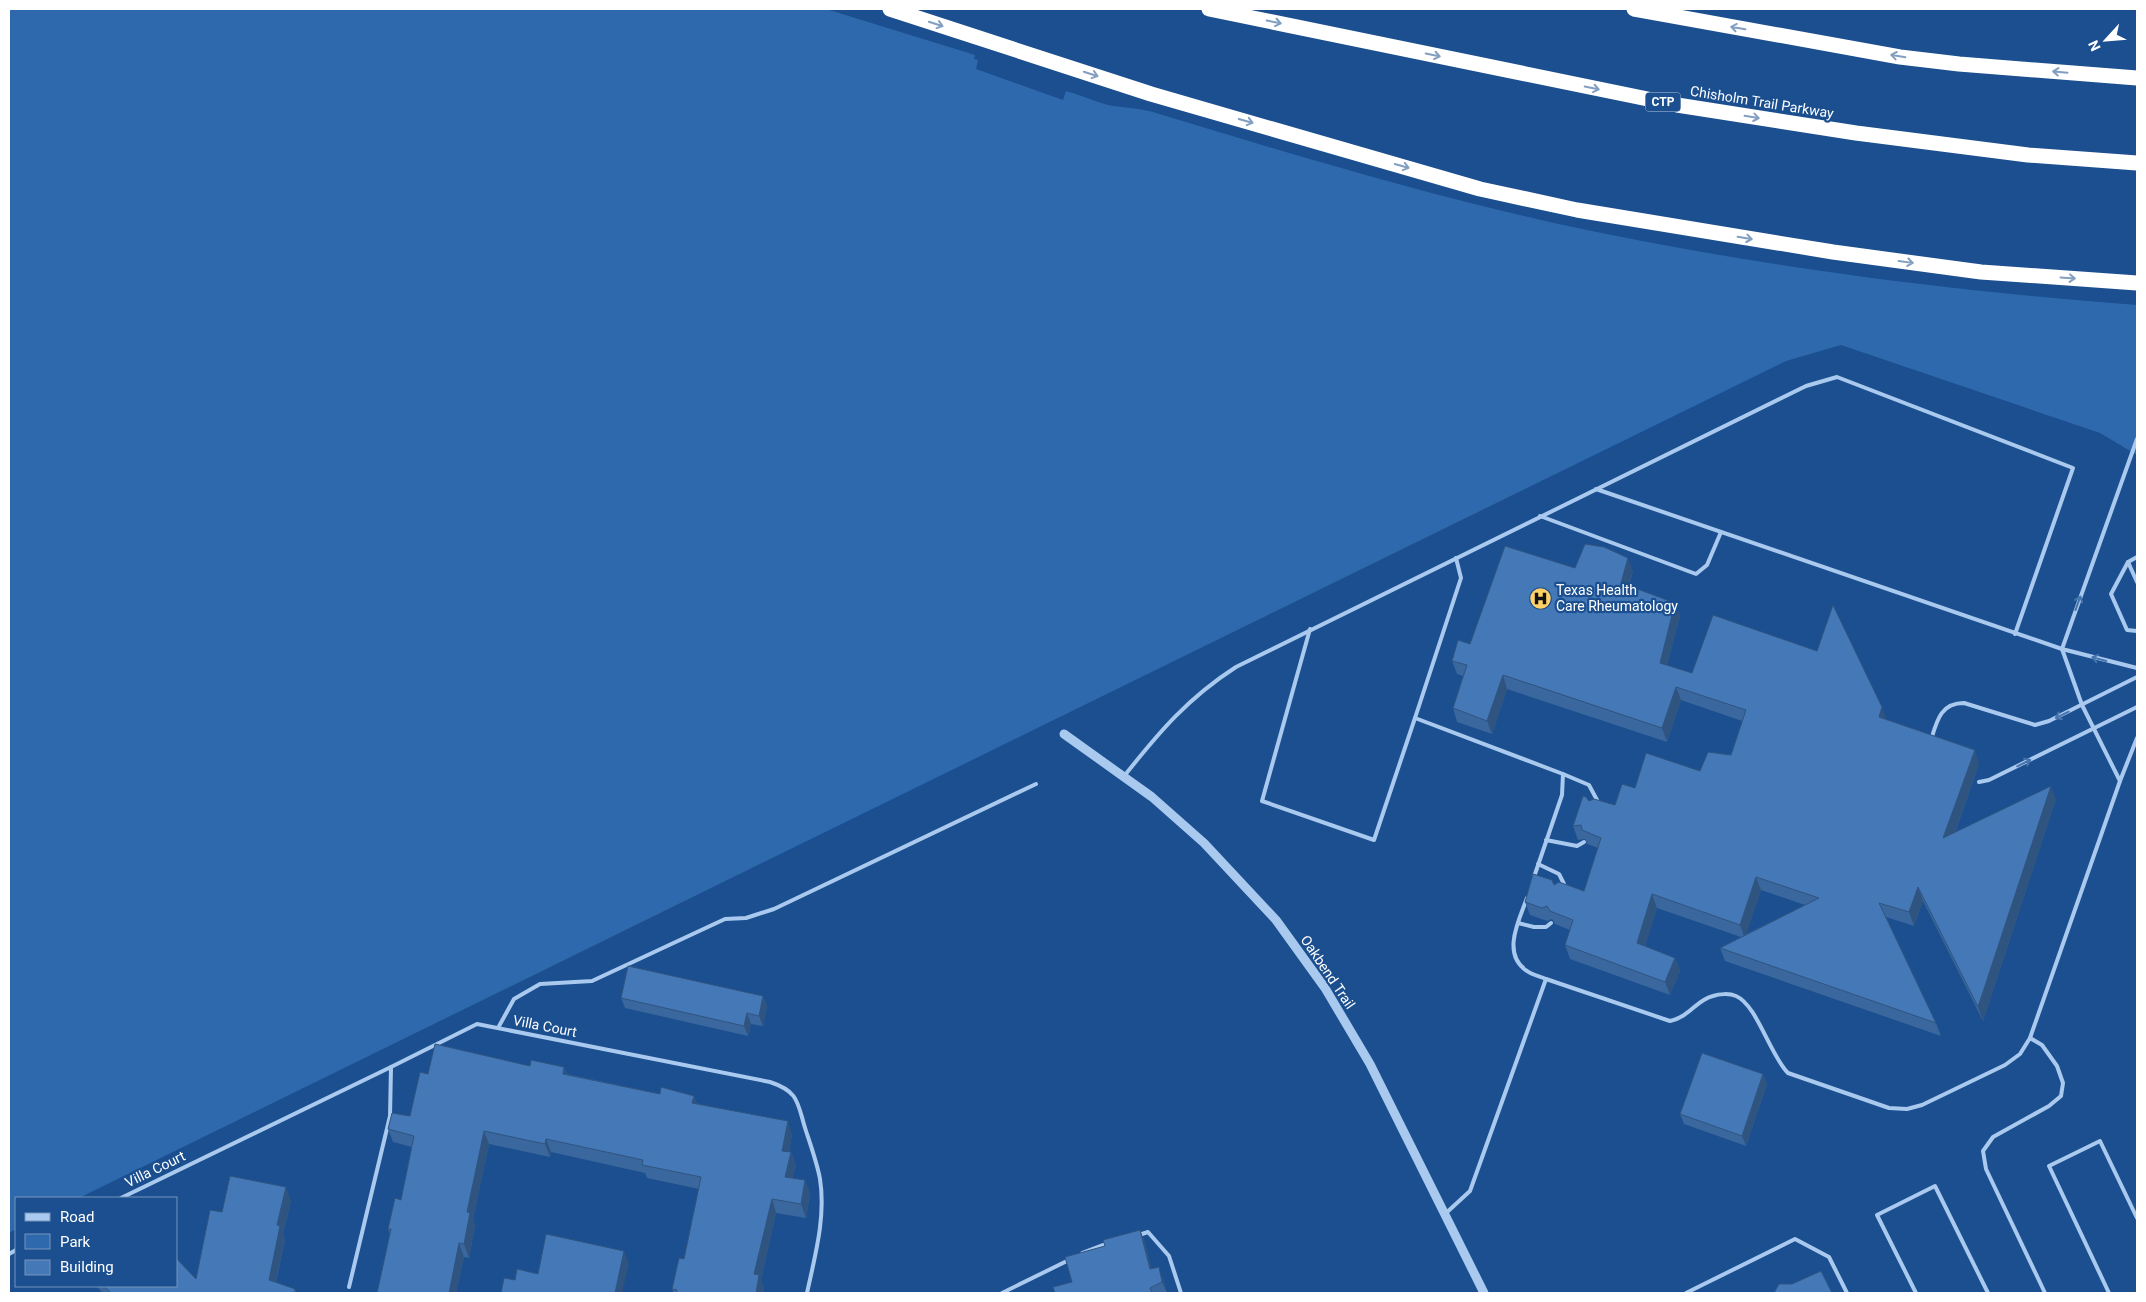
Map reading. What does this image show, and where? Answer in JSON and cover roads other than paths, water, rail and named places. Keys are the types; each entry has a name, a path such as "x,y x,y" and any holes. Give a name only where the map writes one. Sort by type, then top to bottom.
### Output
{"highway":[{"path":"890,9 1151,94 1480,189 1577,210 1833,252 1982,272 2137,283"},
{"name":"Chisholm Trail Parkway","path":"1209,9 1676,105 2028,155 2137,163"},
{"path":"1634,9 1900,57 1968,65 2137,78"}],"street":[{"name":"Oakbend Trail","path":"1064,734 1125,775 1152,797 1204,843 1276,920 1325,988 1370,1064 1484,1293"}],"lane":[{"path":"1125,775 1158,734 1194,697 1236,667 1806,386 1837,377 2073,468 2015,634"},
{"path":"2120,781 2082,705 2062,649 2137,439"},
{"path":"1596,489 2015,634 2062,649 2137,668"},
{"path":"1540,516 1696,574 1707,565 1721,532"},
{"path":"2137,557 2128,562 2110,594 2127,630 2137,632"},
{"path":"1310,629 1262,801 1374,840 1461,578 1456,558"},
{"path":"2128,562 2137,582"},
{"path":"1930,741 1940,714 1954,703 1964,703 2035,725 2049,721 2137,677"},
{"path":"1979,782 1989,780 2137,707"},
{"path":"1416,718 1589,785 1597,800 1595,811"},
{"path":"1527,896 1514,936 1513,951 1526,971 1670,1021 1687,1014 1710,996 1721,994 1735,996 1752,1012 1778,1064 1788,1073 1889,1108 1907,1109 1922,1105 2005,1064 2020,1054 2030,1038 2120,781 2137,738"},
{"path":"1533,878 1562,795 1563,774"},
{"path":"498,1028 514,999 540,984 592,981 725,919 746,918 774,909 1036,784"},
{"path":"1546,840 1577,846 1584,842"},
{"path":"1538,864 1559,874 1564,884 1560,895"},
{"path":"1518,923 1534,927 1546,927 1551,923"},
{"path":"1445,1214 1470,1190 1546,979"},
{"name":"Villa Court","path":"123,1197 476,1024 770,1082 787,1087 796,1098 820,1176 822,1196 819,1240 807,1293"},
{"path":"2030,1038 2042,1045 2057,1066 2064,1083 2061,1096 2049,1106 1993,1136 1983,1151 1986,1169 2044,1293"},
{"path":"349,1287 390,1116 391,1067"},
{"path":"2109,1293 2049,1166 2100,1141 2137,1218"},
{"path":"1916,1293 1877,1215 1935,1186 1988,1293"},
{"path":"1131,1237 1148,1232 1169,1256 1181,1293"},
{"path":"1686,1293 1795,1239 1829,1257 1847,1293"},
{"path":"1080,1254 1114,1241"},
{"path":"1002,1293 1072,1258"}],"place":[{"name":"Texas Health Care Rheumatology","path":"1540,598"}]}
